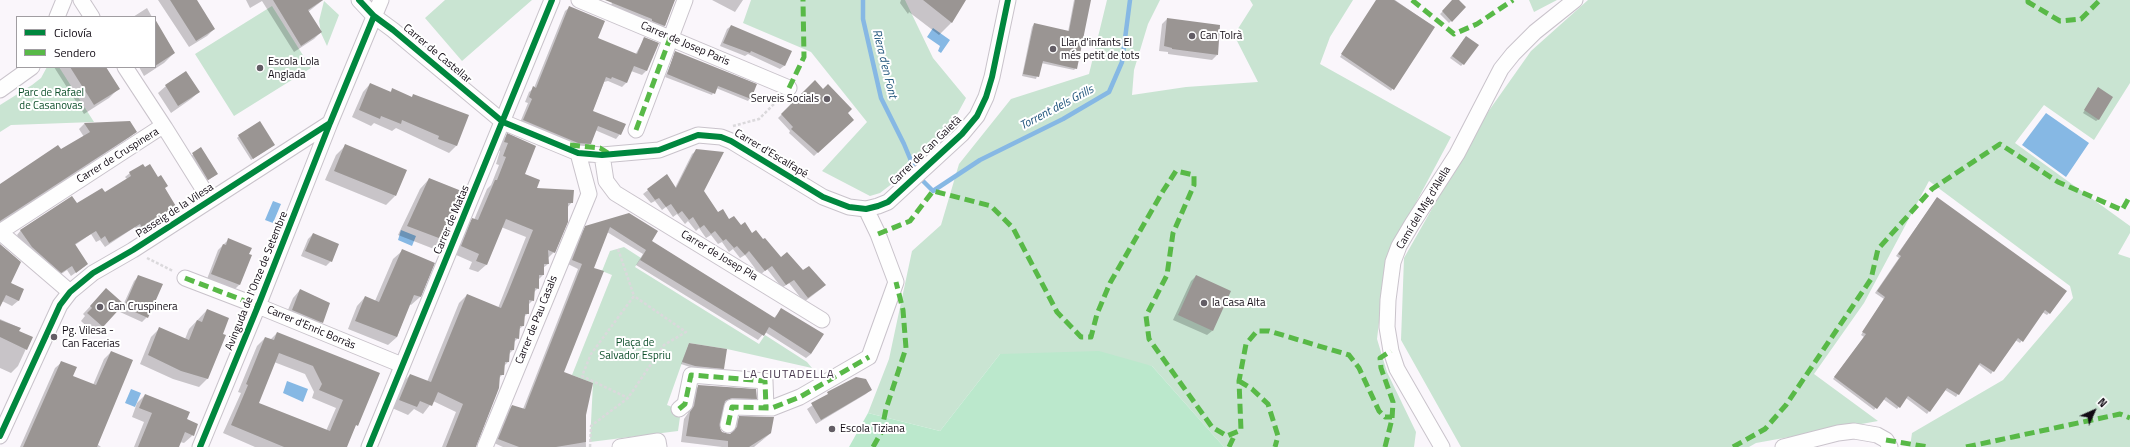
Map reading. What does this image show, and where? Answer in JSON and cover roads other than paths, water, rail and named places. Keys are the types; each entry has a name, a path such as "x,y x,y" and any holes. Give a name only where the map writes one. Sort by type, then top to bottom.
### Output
{"street":[{"path":"57,16 64,0"},
{"path":"81,0 91,16"},
{"name":"Carrer de Castellar","path":"359,0 374,16 393,30 503,122"},
{"path":"330,123 381,0"},
{"name":"Carrer de Matas","path":"369,447 552,0"},
{"name":"Carrer de Josep Paris","path":"580,0 789,88"},
{"path":"636,130 685,0"},
{"name":"Carrer de Can Gaietà","path":"866,209 888,202 962,134 977,116 986,97 992,76 1008,0"},
{"name":"Camí del Mig d'Alella","path":"1442,447 1397,369 1391,351 1387,327 1388,300 1393,262 1399,246 1412,224 1457,154 1501,69 1513,54 1535,32 1575,0"},
{"path":"0,90 31,68"},
{"path":"126,68 165,128"},
{"name":"Carrer d'Escalfapé","path":"503,122 578,153 602,155 659,150 698,135 721,137 731,141 823,197 849,207 866,209"},
{"name":"Passeig de la Vilesa","path":"0,436 60,305 70,292 93,273 132,250 330,123"},
{"name":"Avinguda de l'Onze de Setembre","path":"200,447 258,306 330,123"},
{"name":"Carrer de Cruspinera","path":"0,232 158,129 165,128 210,200"},
{"path":"578,153 587,185 599,192 611,187 602,155 595,158 591,162 587,185"},
{"name":"Carrer de Pau Casals","path":"485,447 587,185"},
{"name":"Carrer de Josep Pla","path":"611,187 822,320"},
{"path":"728,425 732,407 772,408 800,397 869,357 896,282 878,234 866,209"},
{"path":"0,232 70,292"},
{"name":"Carrer d'Enric Borràs","path":"185,278 258,306 402,366"},
{"path":"678,409 685,404 691,375 765,381 766,408"},
{"path":"1783,447 1838,433 1854,432 1877,435 1886,440 1890,447"},
{"path":"620,447 658,441 659,447"}],"water":[{"path":"933,28 950,40 941,53 938,51 940,46 927,37"},
{"path":"2046,113 2089,143 2066,177 2022,145"},
{"path":"273,201 281,204 273,223 265,220"},
{"path":"401,230 416,236 412,246 398,240"},
{"path":"287,381 308,389 303,402 283,393"},
{"path":"131,389 141,393 135,407 125,403"}],"waterway":[{"name":"Torrent dels Grills","path":"863,0 863,19 881,98 904,144 917,175 933,191 980,160 1063,119 1109,92 1122,62 1130,0"}],"place":[{"name":"Can Tolrà","path":"1192,36"},
{"name":"Llar d'infants El més petit de tots","path":"1053,49"},
{"name":"Escola Lola Anglada","path":"260,68"},
{"name":"Serveis Socials","path":"827,99"},
{"name":"la Casa Alta","path":"1204,303"},
{"name":"Can Cruspinera","path":"100,307"},
{"name":"Pg. Vilesa - Can Facerias","path":"54,337"},
{"name":"Escola Tiziana","path":"832,429"}],"district":[{"name":"LA CIUTADELLA","path":"789,375"}],"water label":[{"name":"Riera d'en Font","path":"884,64"}],"park label":[{"name":"Parc de Rafael de Casanovas","path":"51,99"},
{"name":"Plaça de Salvador Espriu","path":"635,349"}]}
